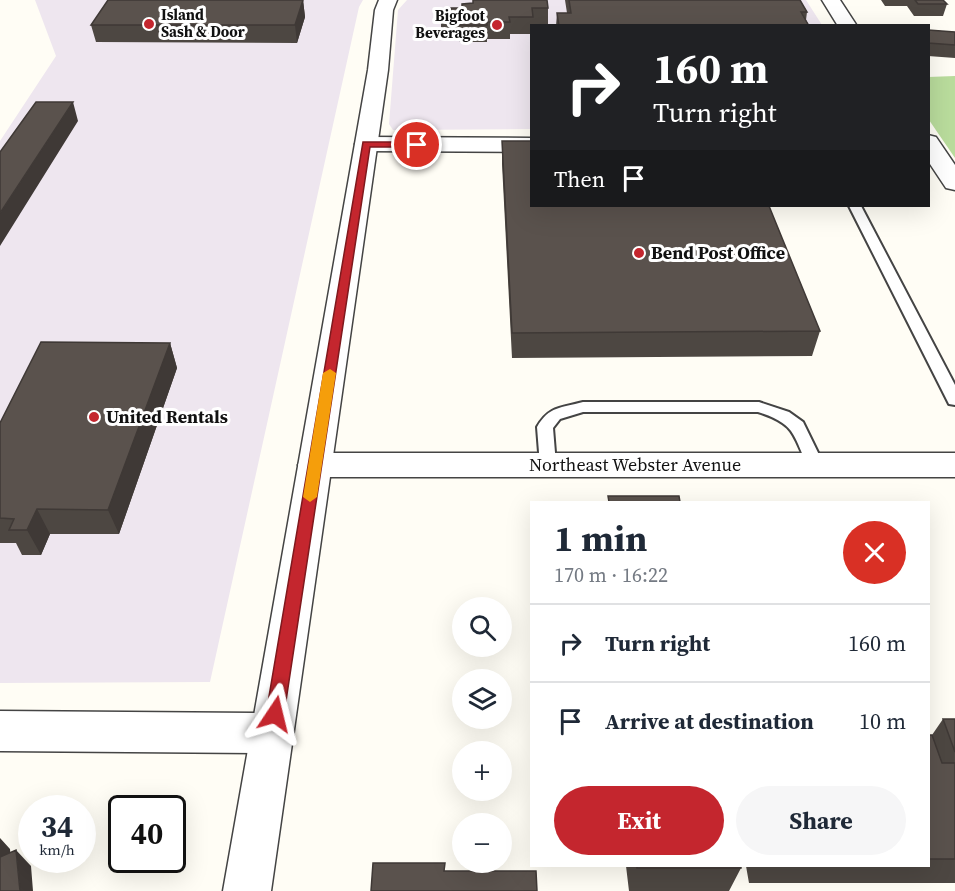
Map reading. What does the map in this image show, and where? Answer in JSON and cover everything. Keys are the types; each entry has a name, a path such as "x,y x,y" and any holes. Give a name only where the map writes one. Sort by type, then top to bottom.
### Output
{"street":[{"path":"247,891 366,144 384,10 388,0"},
{"path":"831,0 847,24"},
{"path":"366,144 530,146"},
{"path":"930,145 955,183"},
{"name":"Northeast Webster Avenue","path":"315,465 955,465"},
{"path":"0,730 272,733"}],"lane":[{"path":"856,207 955,400"},
{"path":"548,465 545,427 554,415 583,407 759,407 786,415 801,428 816,465"}],"shaded area":[{"path":"35,0 363,0 359,7 210,682 0,683 0,141 56,56"},
{"path":"407,0 806,0 821,24 530,24 530,129 393,130 389,124 398,10"}],"green space":[{"path":"955,76 955,158 930,121 930,77"}],"building":[{"path":"108,0 303,0 295,25 91,25"},
{"path":"473,0 547,0 548,8 532,8 533,17 509,17 510,22 487,22 487,25 440,22 441,13 451,13 451,8 462,8 462,4 473,3"},
{"path":"569,0 800,0 807,12 801,12 808,24 559,24 557,13 571,13"},
{"path":"915,0 943,0 947,4 918,4"},
{"path":"930,30 955,32 955,45 930,43"},
{"path":"36,102 73,102 0,213 0,152"},
{"name":"Bend Post Office","path":"502,141 530,141 530,207 769,207 820,331 512,333"},
{"name":"United Rentals","path":"41,342 170,343 108,510 37,509 27,530 9,530 14,519 0,518 0,423"},
{"path":"608,496 679,496 680,501 609,501"},
{"path":"943,719 955,719 955,752"},
{"path":"930,735 932,735 942,763 955,763 955,859 930,859"},
{"path":"16,850 20,891 0,891 0,857"},
{"path":"373,863 445,863 444,871 452,871 452,873 536,871 537,891 371,891"},
{"path":"637,867 741,867 741,868"}],"slow traffic":[{"path":"310,497 330,373"}],"place":[{"name":"Island Sash & Door","path":"149,24"},
{"name":"Bigfoot Beverages","path":"497,25"},
{"name":"Bend Post Office","path":"639,253"},
{"name":"United Rentals","path":"94,417"}],"route":[{"path":"275,714 366,144 417,145"}]}
